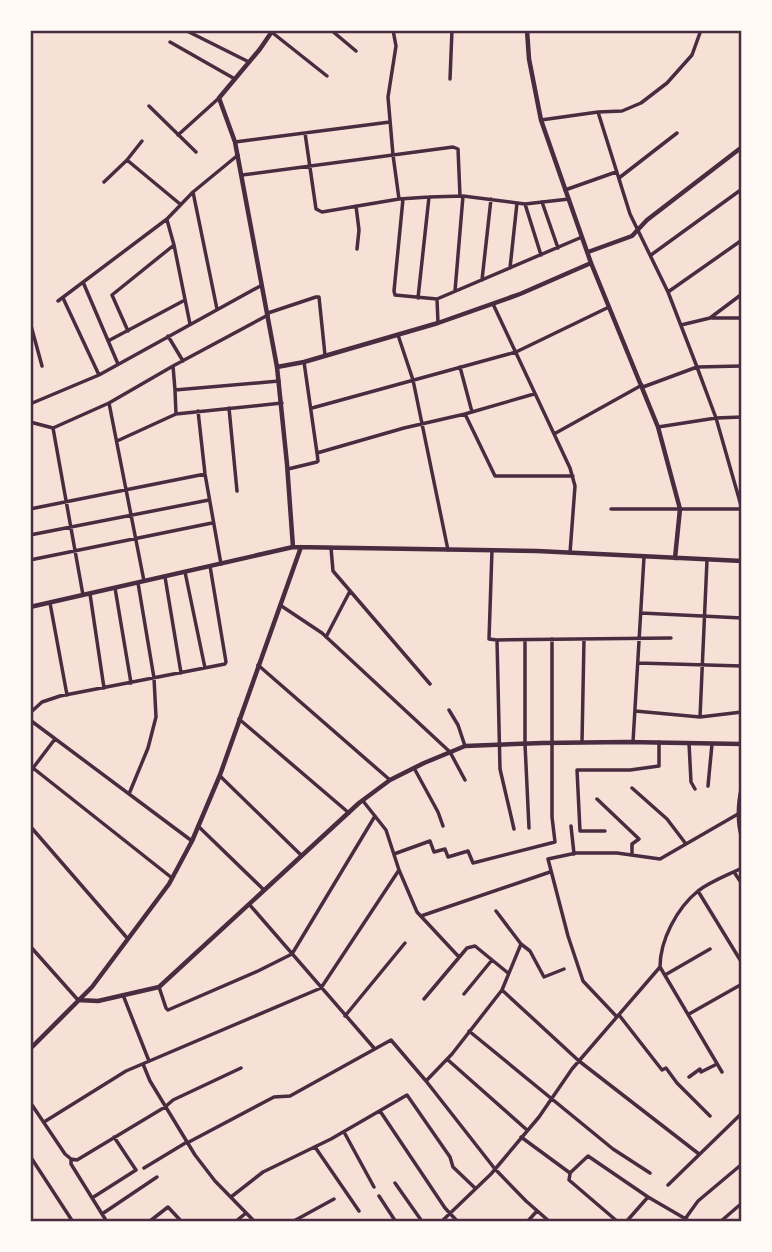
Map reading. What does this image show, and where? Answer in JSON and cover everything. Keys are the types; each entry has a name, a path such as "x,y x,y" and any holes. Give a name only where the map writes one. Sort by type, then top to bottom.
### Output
{"street":[{"path":"186,30 249,62"},
{"path":"178,135 219,98 272,30 327,76"},
{"path":"331,30 356,51"},
{"path":"393,30 396,46 388,97 393,155 401,199 394,293 437,299 582,237"},
{"path":"450,79 453,30"},
{"path":"527,30 529,59 541,120 591,263 658,427 681,509 675,558"},
{"path":"541,120 622,111 641,103 667,83 692,55 702,30"},
{"path":"170,42 235,79"},
{"path":"219,98 238,155 277,367 293,547"},
{"path":"149,106 195,152"},
{"path":"598,112 630,214 668,292 716,418 742,509 611,509"},
{"path":"235,142 390,122"},
{"path":"305,133 317,209 322,212 355,205 429,197 462,196 525,204 569,199"},
{"path":"619,178 677,134"},
{"path":"104,182 142,141"},
{"path":"242,175 456,147 462,196 455,291"},
{"path":"588,252 632,236 647,220 742,147"},
{"path":"99,375 61,299 167,219 193,192 238,155"},
{"path":"127,160 180,204"},
{"path":"565,190 617,172"},
{"path":"651,255 742,188"},
{"path":"193,192 217,309"},
{"path":"418,298 429,197"},
{"path":"482,280 491,199"},
{"path":"510,268 517,202"},
{"path":"542,202 558,248"},
{"path":"525,204 541,255"},
{"path":"355,205 359,230 357,249"},
{"path":"167,219 190,324"},
{"path":"668,292 742,240"},
{"path":"128,331 112,295 174,245"},
{"path":"277,367 304,362 438,323 520,294 591,263"},
{"path":"83,282 118,364"},
{"path":"30,404 99,375 262,285"},
{"path":"710,318 742,294"},
{"path":"30,422 53,428 109,403 268,314 316,297 319,297 325,355"},
{"path":"437,299 438,323"},
{"path":"108,341 185,300"},
{"path":"493,304 573,476 575,486 570,553"},
{"path":"312,408 516,352 610,307"},
{"path":"681,325 710,318 742,318"},
{"path":"30,322 42,366"},
{"path":"398,335 413,380 448,550"},
{"path":"169,336 183,361"},
{"path":"288,469 318,461 304,362"},
{"path":"173,366 176,414"},
{"path":"554,434 642,386 697,367 742,366"},
{"path":"460,367 472,412"},
{"path":"175,390 279,381"},
{"path":"317,453 534,394"},
{"path":"109,403 135,538 154,678 156,717 148,748 129,794"},
{"path":"117,441 176,414 282,403"},
{"path":"229,408 237,491"},
{"path":"198,411 220,564"},
{"path":"466,414 495,476 573,476"},
{"path":"658,427 742,417"},
{"path":"53,428 83,595"},
{"path":"30,509 205,474"},
{"path":"30,535 209,500"},
{"path":"30,560 212,523"},
{"path":"30,607 293,547 492,550 742,561"},
{"path":"30,1049 92,987 172,878 192,841 219,775 301,547"},
{"path":"331,548 332,571 430,684"},
{"path":"492,550 489,639 671,638"},
{"path":"634,742 645,557"},
{"path":"700,717 707,560"},
{"path":"30,713 42,702 67,695 226,663 210,566"},
{"path":"185,572 205,668"},
{"path":"165,577 181,673"},
{"path":"115,588 131,682"},
{"path":"326,637 350,591"},
{"path":"90,594 104,688"},
{"path":"50,603 67,695"},
{"path":"280,606 326,637 450,752 466,780"},
{"path":"641,613 742,618"},
{"path":"394,854 430,841 434,852 445,849 448,858 468,851 473,863 555,842 552,817 552,639"},
{"path":"582,742 584,639"},
{"path":"497,640 500,769 514,829"},
{"path":"525,640 525,744 529,828"},
{"path":"638,663 742,666"},
{"path":"258,665 390,780"},
{"path":"449,710 458,725 465,746"},
{"path":"635,711 700,717 742,712"},
{"path":"239,719 349,813"},
{"path":"30,720 192,841"},
{"path":"55,739 32,770 172,878"},
{"path":"30,946 78,1000 98,1001 159,987 363,801 390,780 450,752 465,746 582,742 742,744"},
{"path":"605,831 580,831 577,770 630,770 659,766 659,742"},
{"path":"689,743 691,782 695,789"},
{"path":"708,786 712,744"},
{"path":"414,768 443,826"},
{"path":"219,775 301,855"},
{"path":"742,787 738,814 742,837"},
{"path":"632,788 667,819 686,844"},
{"path":"597,799 639,839 632,844 632,855"},
{"path":"363,801 386,830 417,912 459,957"},
{"path":"710,1116 666,1068 662,1070 618,1016 583,981 548,859 574,854 617,853 660,859 738,814"},
{"path":"159,987 168,1010 292,954 375,816"},
{"path":"30,826 128,939"},
{"path":"198,826 264,890"},
{"path":"571,826 574,854"},
{"path":"722,1072 660,967 660,956 680,910 698,891 742,868"},
{"path":"44,1122 126,1071 321,988 399,870"},
{"path":"421,916 550,872"},
{"path":"734,872 742,884"},
{"path":"698,891 742,962"},
{"path":"249,904 374,1049"},
{"path":"496,911 521,944 530,951 544,977 564,969"},
{"path":"345,1016 405,943"},
{"path":"426,1080 447,1059 502,990 521,944"},
{"path":"424,999 467,948 475,946 508,973"},
{"path":"665,975 710,949"},
{"path":"464,994 492,960"},
{"path":"441,1222 495,1169 579,1062 660,967"},
{"path":"689,1014 742,984"},
{"path":"502,990 579,1062 699,1154"},
{"path":"123,995 149,1061"},
{"path":"470,1031 613,1149 650,1173"},
{"path":"144,1168 187,1142 274,1097 290,1096 391,1040 426,1080 495,1169 550,1222"},
{"path":"447,1059 527,1130"},
{"path":"143,1063 150,1081 195,1156 255,1222"},
{"path":"689,1077 700,1069 701,1072 717,1064"},
{"path":"30,1102 65,1154 77,1160 166,1107 173,1100 241,1068"},
{"path":"231,1197 263,1172 344,1132 406,1096 450,1157 453,1167 476,1188"},
{"path":"380,1111 457,1222"},
{"path":"668,1185 742,1113"},
{"path":"344,1132 374,1187"},
{"path":"522,1137 570,1173"},
{"path":"92,1198 136,1171 114,1138"},
{"path":"315,1147 359,1211"},
{"path":"30,1156 73,1222"},
{"path":"618,1222 569,1180 570,1173 588,1156 648,1197 691,1222"},
{"path":"71,1159 71,1164 107,1222"},
{"path":"685,1219 698,1201 742,1164"},
{"path":"102,1214 157,1177"},
{"path":"395,1183 421,1220 417,1222"},
{"path":"379,1195 396,1222"},
{"path":"626,1222 648,1197"},
{"path":"292,1222 334,1199"},
{"path":"720,1222 742,1203"},
{"path":"150,1221 168,1207 183,1222"},
{"path":"527,1222 537,1211"},
{"path":"234,1222 246,1213"}]}
